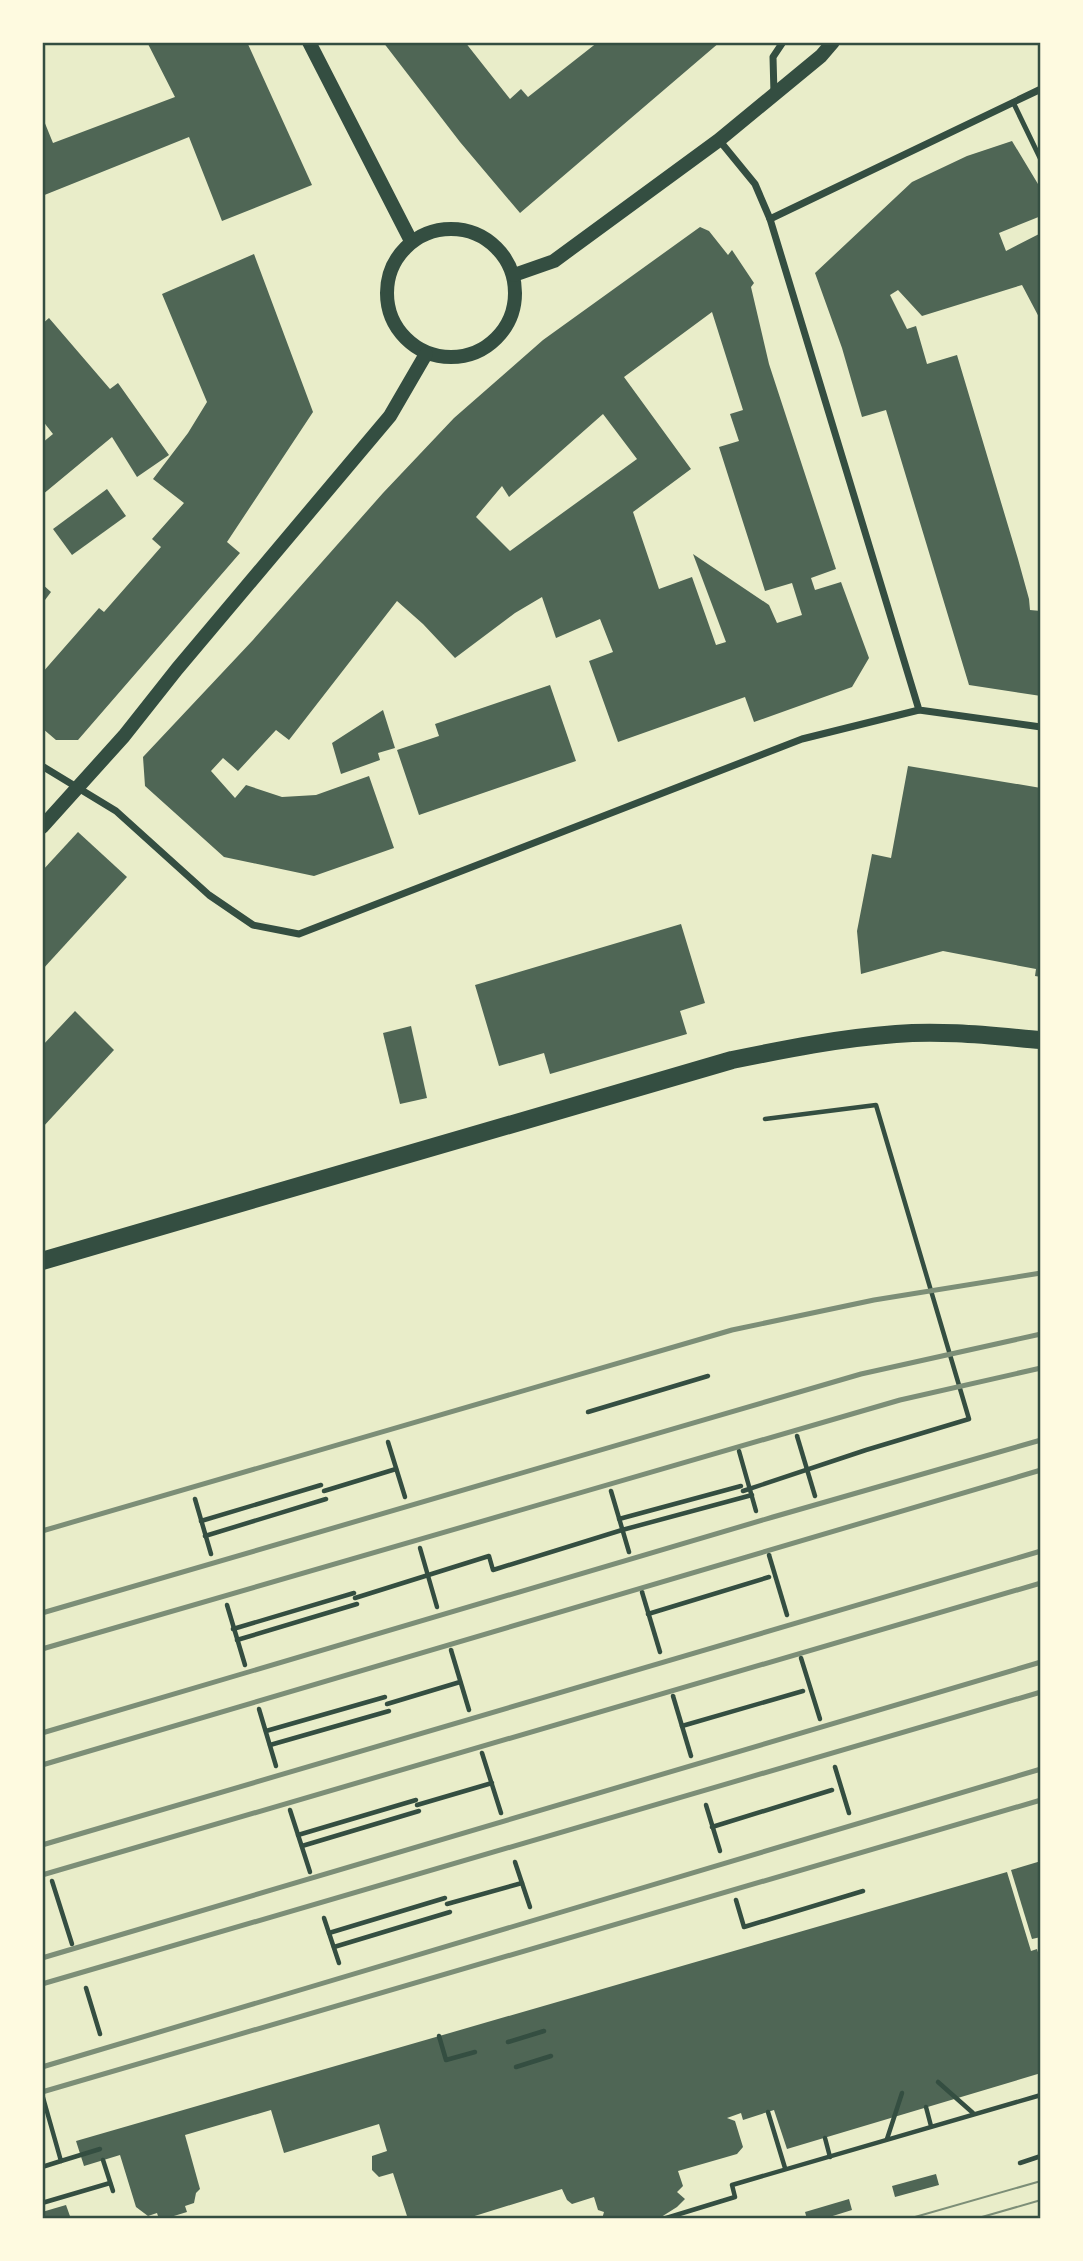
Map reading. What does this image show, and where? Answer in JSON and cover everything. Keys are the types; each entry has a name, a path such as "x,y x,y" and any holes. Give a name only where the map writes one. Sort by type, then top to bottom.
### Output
{"main road":[{"path":"310,42 411,241"},
{"path":"514,275 554,261 719,140 821,56 833,42"},
{"path":"459,228 483,236 502,252 514,275 516,304 505,331 483,351 455,359 426,354 399,333 386,302 390,268 411,241 434,230 459,228"},
{"path":"42,827 78,789 390,416 426,354"},
{"path":"42,1261 732,1060 821,1042 898,1034 968,1033 1041,1040"}],"street":[{"path":"775,95 773,57 783,42"},
{"path":"770,219 1041,89"},
{"path":"719,140 755,184 770,219 919,710"},
{"path":"42,766 116,811 209,895 253,925 299,934 802,739 919,710 1041,727"}],"lane":[{"path":"1013,102 1041,160"}],"path":[{"path":"619,1519 742,1488 750,1489 969,1419 876,1105 765,1119"},
{"path":"587,1412 708,1376"},
{"path":"797,1436 815,1496"},
{"path":"388,1442 405,1497"},
{"path":"739,1451 756,1511"},
{"path":"324,1491 397,1469"},
{"path":"201,1521 321,1485"},
{"path":"611,1491 629,1552"},
{"path":"233,1629 356,1598 489,1556 493,1570 622,1530 752,1495"},
{"path":"195,1499 211,1554"},
{"path":"205,1536 326,1499"},
{"path":"420,1548 437,1607"},
{"path":"769,1555 787,1615"},
{"path":"648,1614 769,1577"},
{"path":"642,1592 660,1652"},
{"path":"237,1640 356,1598"},
{"path":"227,1605 245,1665"},
{"path":"451,1650 469,1710"},
{"path":"801,1658 820,1719"},
{"path":"387,1704 460,1682"},
{"path":"682,1726 803,1690"},
{"path":"673,1696 691,1756"},
{"path":"265,1731 385,1697"},
{"path":"259,1709 276,1766"},
{"path":"270,1745 389,1711"},
{"path":"482,1753 500,1813"},
{"path":"835,1768 849,1813"},
{"path":"298,1835 492,1783"},
{"path":"712,1826 832,1790"},
{"path":"302,1846 417,1805"},
{"path":"706,1805 720,1851"},
{"path":"290,1810 310,1872"},
{"path":"516,1862 530,1907"},
{"path":"52,1881 72,1944"},
{"path":"447,1904 522,1883"},
{"path":"736,1900 744,1927 863,1891"},
{"path":"329,1933 445,1898"},
{"path":"334,1947 450,1912"},
{"path":"324,1918 339,1963"},
{"path":"86,1988 100,2034"},
{"path":"509,2042 544,2031"},
{"path":"439,2036 446,2060 475,2052"},
{"path":"516,2067 551,2056"},
{"path":"938,2082 973,2113"},
{"path":"887,2140 902,2093"},
{"path":"42,2094 61,2161"},
{"path":"663,2219 735,2197 732,2185 1041,2095"},
{"path":"926,2108 931,2126"},
{"path":"768,2112 785,2168"},
{"path":"825,2138 830,2157"},
{"path":"42,2166 100,2149"},
{"path":"1020,2163 1041,2156"},
{"path":"103,2160 113,2191"},
{"path":"42,2203 110,2183"}],"building":[{"path":"147,42 247,42 312,185 222,221 189,137 42,196 42,116 53,143 175,97"},
{"path":"383,42 465,42 510,99 521,89 528,97 598,42 720,42 520,213 460,142"},
{"path":"1012,141 1041,189 1041,216 999,233 1006,251 1041,233 1041,321 1022,285 922,316 898,290 890,295 907,329 916,326 927,364 957,355 1018,559 1030,610 1041,611 1041,696 969,685 886,410 862,417 842,348 815,273 912,182 967,156"},
{"path":"700,227 709,231 728,255 732,250 754,283 751,287 769,364 836,569 811,578 815,590 841,582 869,658 852,687 754,722 745,697 618,742 589,661 613,652 600,619 556,638 542,597 515,613 455,658 397,601 289,740 276,730 238,771 223,758 211,771 235,798 246,785 282,797 316,795 369,776 394,848 314,876 224,857 145,786 143,757 454,418 543,340","holes":["712,312 743,410 730,414 739,441 719,447 765,591 792,583 802,615 777,623 769,605 693,554 726,642 716,645 692,577 659,589 633,512 691,469 624,377","603,414 637,459 510,551 476,517 502,486 509,497"]},
{"path":"254,254 313,412 227,542 240,553 78,740 56,740 42,728 42,673 99,608 104,612 161,547 152,539 184,503 153,479 188,433 207,402 162,294"},
{"path":"49,318 110,389 118,383 169,455 137,477 112,437 42,495 42,443 53,434 42,420 42,324"},
{"path":"107,489 126,516 72,555 53,529"},
{"path":"42,584 51,592 42,604"},
{"path":"550,685 576,761 419,815 397,750 439,736 435,724"},
{"path":"383,710 395,748 378,753 380,760 341,774 332,743"},
{"path":"908,766 1041,788 1041,977 1035,976 1036,969 943,951 861,974 857,931 872,854 891,858"},
{"path":"78,832 127,877 42,970 42,871"},
{"path":"681,924 705,1003 680,1011 687,1034 550,1074 544,1053 499,1066 475,985"},
{"path":"75,1011 114,1050 42,1128 42,1046"},
{"path":"411,1026 427,1098 400,1104 383,1033"},
{"path":"1041,1861 1041,1937 1032,1939 1011,1870"},
{"path":"1007,1872 1031,1951 1037,1949 1041,1962 1041,2073 787,2149 774,2110 743,2120 741,2113 727,2118 735,2121 743,2147 737,2154 678,2171 683,2186 677,2192 685,2199 658,2219 602,2219 604,2212 598,2210 594,2197 572,2204 562,2189 465,2219 408,2219 393,2173 379,2177 372,2170 372,2156 387,2151 379,2124 284,2153 271,2110 185,2135 200,2189 196,2193 194,2203 185,2206 187,2212 159,2219 157,2213 148,2216 136,2207 120,2155 84,2166 76,2141"},
{"path":"936,2174 939,2185 895,2197 892,2186"},
{"path":"849,2199 852,2210 823,2219 807,2219 805,2212"},
{"path":"66,2205 71,2219 42,2219 42,2212"}],"tram line":[{"path":"908,2219 1041,2181"},
{"path":"975,2219 1041,2200"}],"railway":[{"path":"42,1531 732,1330 874,1300 1041,1273"},
{"path":"42,1613 861,1374 1041,1334"},
{"path":"42,1649 900,1400 1041,1368"},
{"path":"42,1733 1041,1440"},
{"path":"42,1765 1041,1470"},
{"path":"42,1845 1041,1551"},
{"path":"42,1875 1041,1583"},
{"path":"42,1958 1041,1662"},
{"path":"42,1984 1041,1692"},
{"path":"42,2067 1041,1769"},
{"path":"42,2092 1041,1800"}]}
